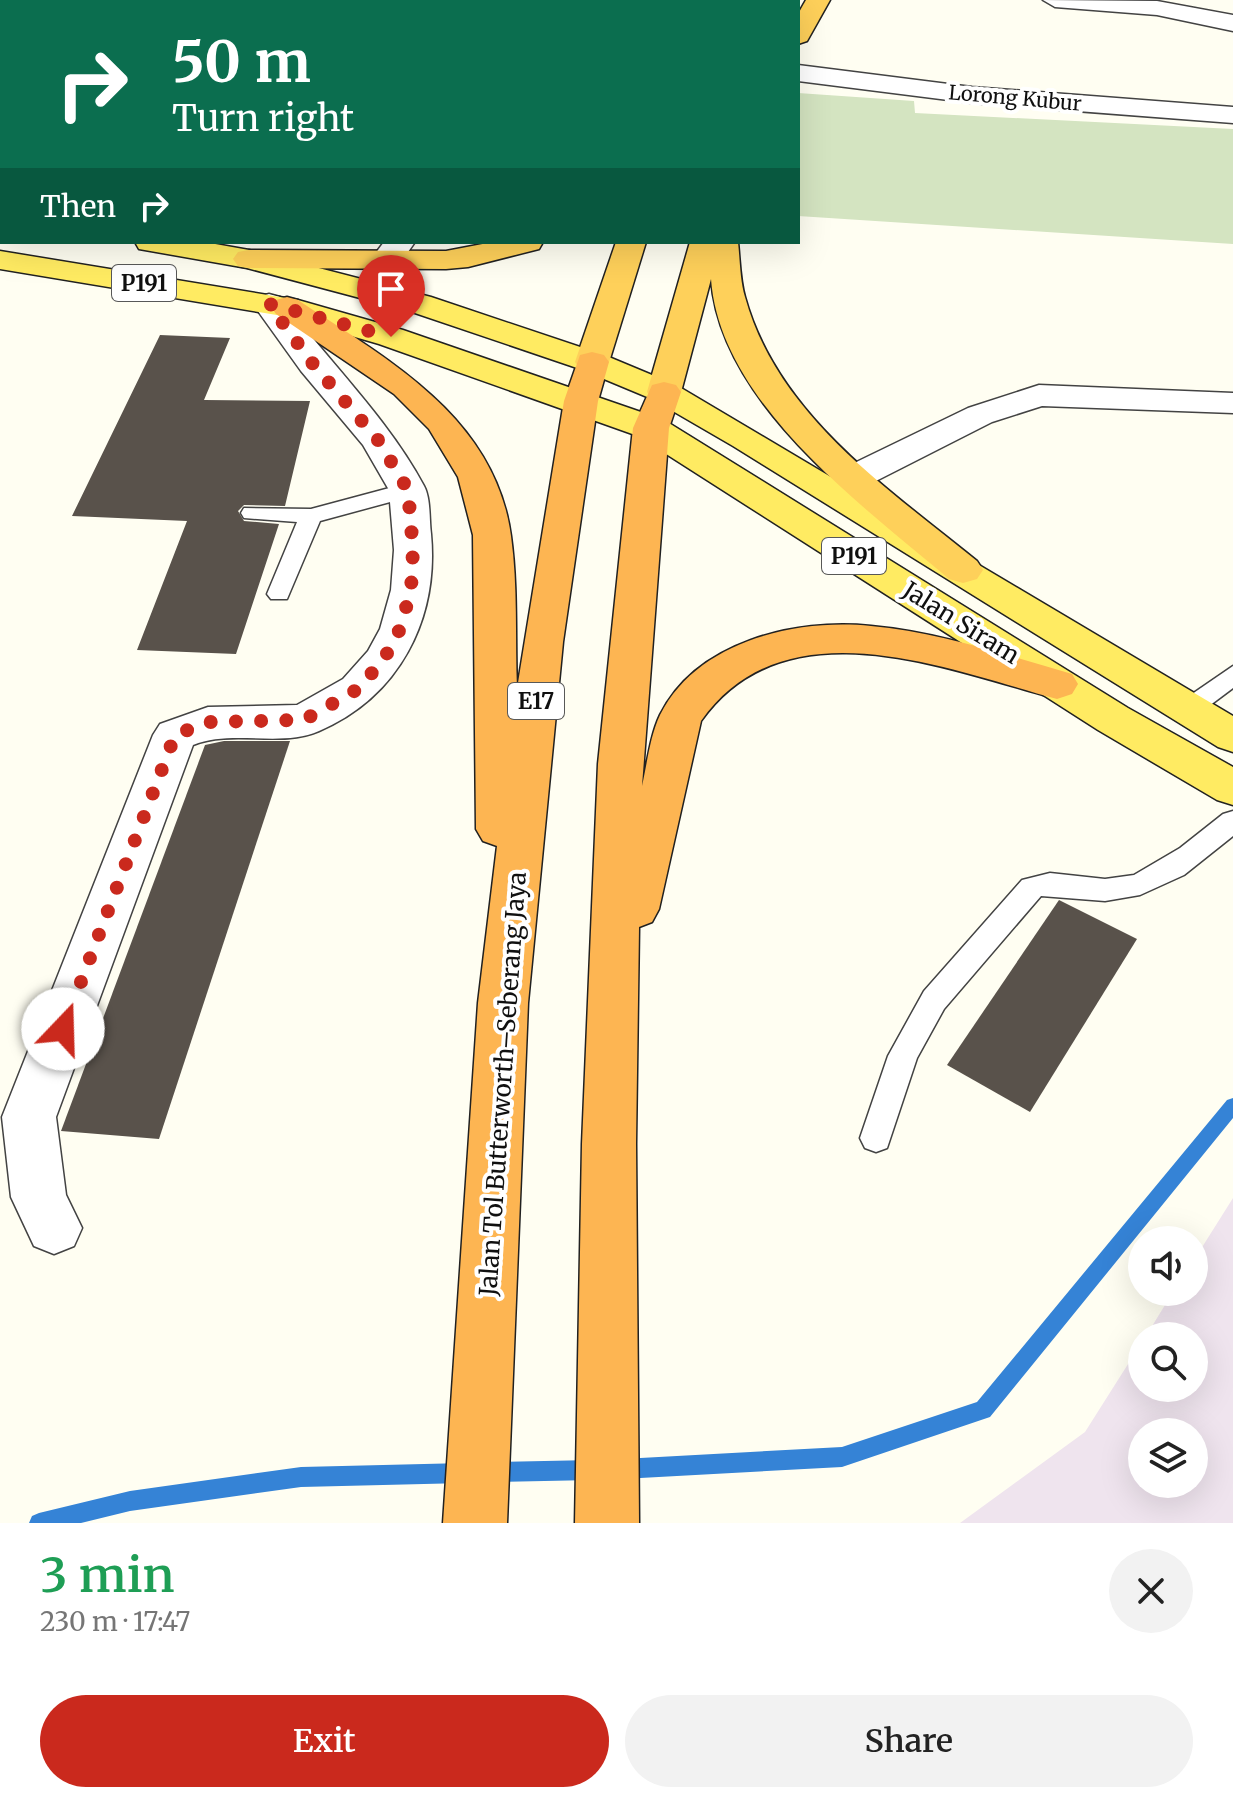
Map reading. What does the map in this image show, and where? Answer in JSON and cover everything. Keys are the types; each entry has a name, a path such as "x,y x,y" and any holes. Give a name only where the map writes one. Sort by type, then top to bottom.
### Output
{"highway":[{"path":"800,32 818,0"},
{"path":"249,259 392,252 468,258 520,244"},
{"name":"E17","path":"586,382 630,244"},
{"path":"607,1523 609,1144 620,764 658,410 704,244"},
{"path":"723,244 722,267 729,312 773,395 855,477 963,570"},
{"path":"278,306 406,387 443,423 476,477 492,535 503,1003"},
{"name":"Jalan Tol Butterworth–Seberang Jaya","path":"475,1523 503,1003 543,642 586,382"},
{"path":"612,1015 680,718 704,685 739,660 793,643 868,639 914,646 1057,684"}],"main road":[{"name":"P191","path":"182,244 214,246 249,259 420,304 586,382 658,410"},
{"name":"P191","path":"0,260 278,306 391,337 586,382"},
{"name":"Jalan Siram","path":"658,410 963,570 1233,736"},
{"name":"Jalan Siram","path":"658,410 1057,684 1233,788"}],"street":[{"path":"1055,0 1157,8 1233,23"},
{"name":"Lorong Kubur","path":"800,73 972,95 1233,115"},
{"path":"54,1228 39,1197 29,1117 175,735 208,722 304,720 358,689 384,659 400,629 411,590 413,550 408,490 378,440 313,364 278,306"},
{"path":"855,477 980,415 1039,395 1233,403"}],"lane":[{"path":"252,513 311,516 408,490"},
{"path":"279,594 311,516"},
{"path":"1188,709 1233,675"},
{"path":"876,1138 903,1056 934,1000 1032,888 1055,884 1107,891 1142,884 1205,845 1233,821"}],"shaded area":[{"path":"1233,1198 1233,1523 960,1523 1085,1432 1128,1364 1128,1402 1208,1402 1208,1322 1155,1322 1164,1306 1208,1306 1208,1238"}],"green space":[{"path":"800,93 914,101 915,113 1233,129 1233,244 800,216"}],"building":[{"path":"160,335 230,338 204,400 310,401 285,506 244,505 238,511 244,521 279,524 236,654 137,650 187,521 72,516"},
{"path":"224,741 290,741 159,1139 61,1131 205,745"},
{"path":"1059,900 1137,939 1030,1112 947,1065"}],"waterway":[{"path":"622,1469 842,1457 983,1410 1233,1105"},
{"path":"490,1472 593,1470"},
{"path":"39,1523 130,1501 301,1477 465,1473"}],"route":[{"path":"63,1029 175,735 208,722 304,720 358,689 384,659 400,629 411,590 413,550 408,490 378,440 313,364 269,304 391,337"}]}
